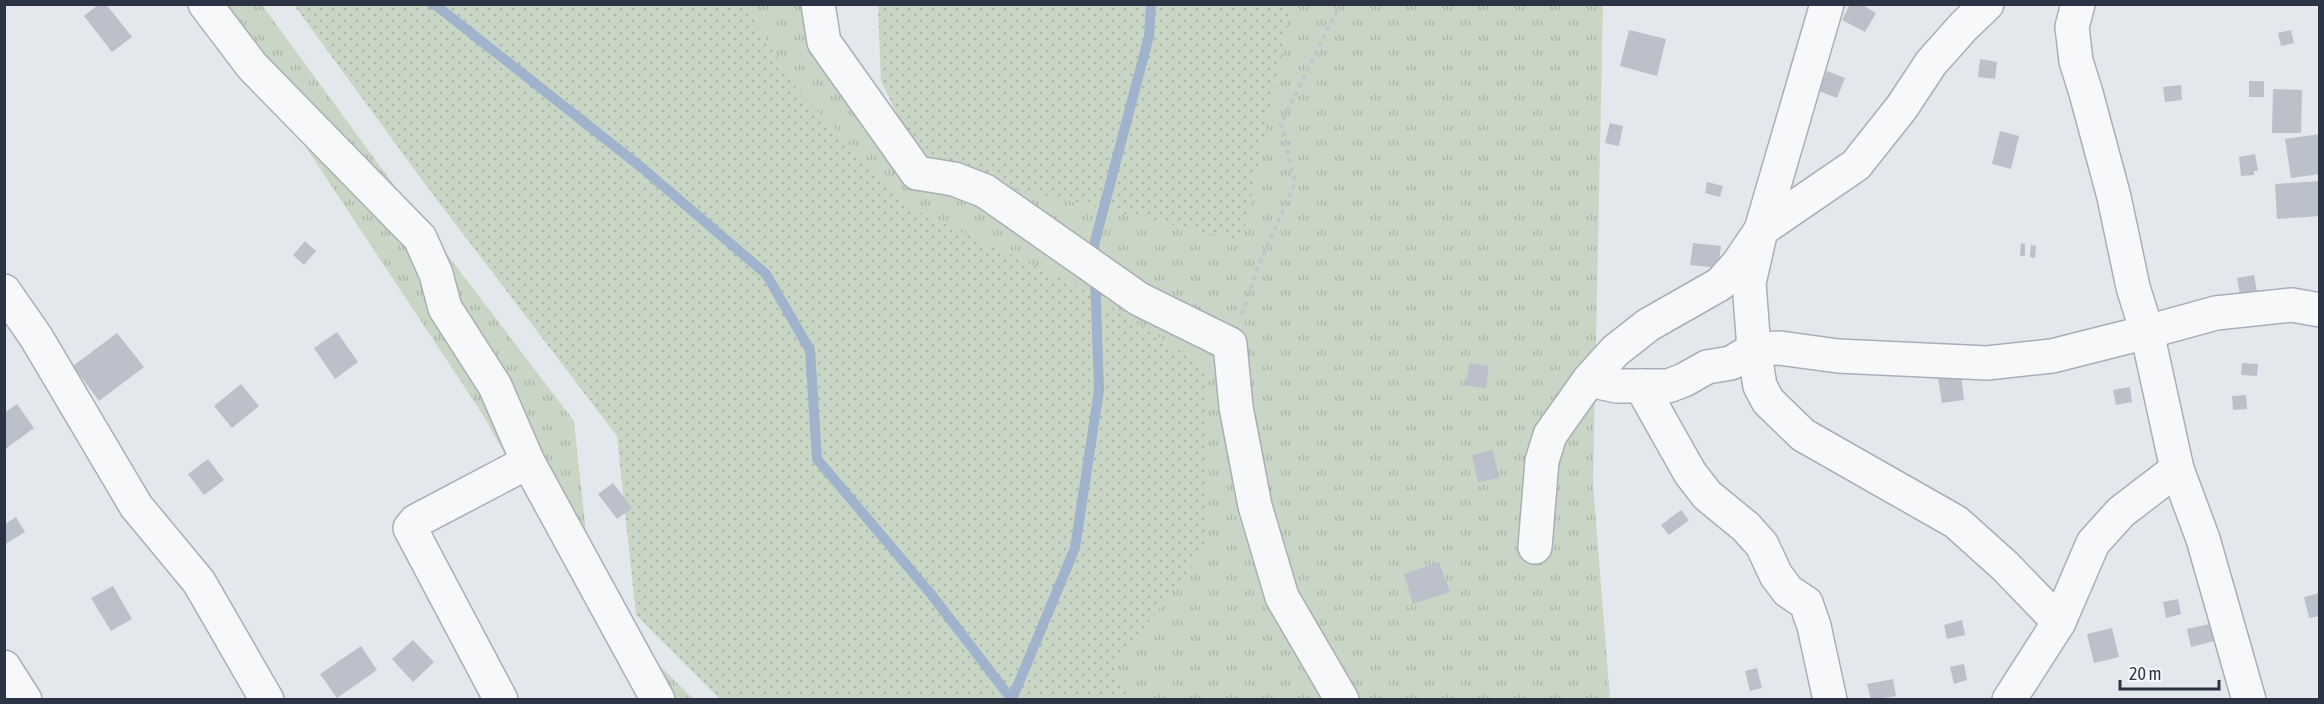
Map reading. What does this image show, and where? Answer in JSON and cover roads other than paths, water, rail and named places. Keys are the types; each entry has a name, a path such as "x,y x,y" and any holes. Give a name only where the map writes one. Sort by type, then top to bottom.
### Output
{"street":[{"path":"205,4 252,66 420,238 436,274 445,308 495,386 528,462 658,699"},
{"path":"818,4 824,42 917,173 954,179 985,191 1139,299 1230,344 1236,407 1255,506 1282,597 1342,699"},
{"path":"1827,4 1761,230 1749,283 1754,349 1760,386 1768,401 1803,435 1956,522 2005,566 2059,622"},
{"path":"1535,547 1542,461 1550,435 1589,380 1615,351 1648,325 1720,284 1738,264 1761,230 1856,165 1902,107 1931,63 1987,4"},
{"path":"2078,4 2072,27 2076,62 2114,197 2177,469 2198,522 2249,699"},
{"path":"4,291 36,337 136,506 199,582 267,699"},
{"path":"1589,380 1617,386 1668,386 1707,367 1731,363 1754,349 1780,348 1838,356 1987,363 2052,356 2216,313 2292,304 2319,310"},
{"path":"1641,386 1690,473 1707,495 1746,527 1762,544 1776,575 1788,591 1806,603 1814,626 1830,699"},
{"path":"501,699 410,528 416,521 528,462"},
{"path":"2008,699 2059,622 2093,543 2121,512 2177,469"},
{"path":"4,667 25,699"}],"waterway":[{"path":"432,4 641,167 766,274 810,350 817,459 931,594 1012,700"},
{"path":"1095,260 1094,245 1149,36 1151,4"},
{"path":"1012,699 1075,548 1099,390 1095,276"}]}
